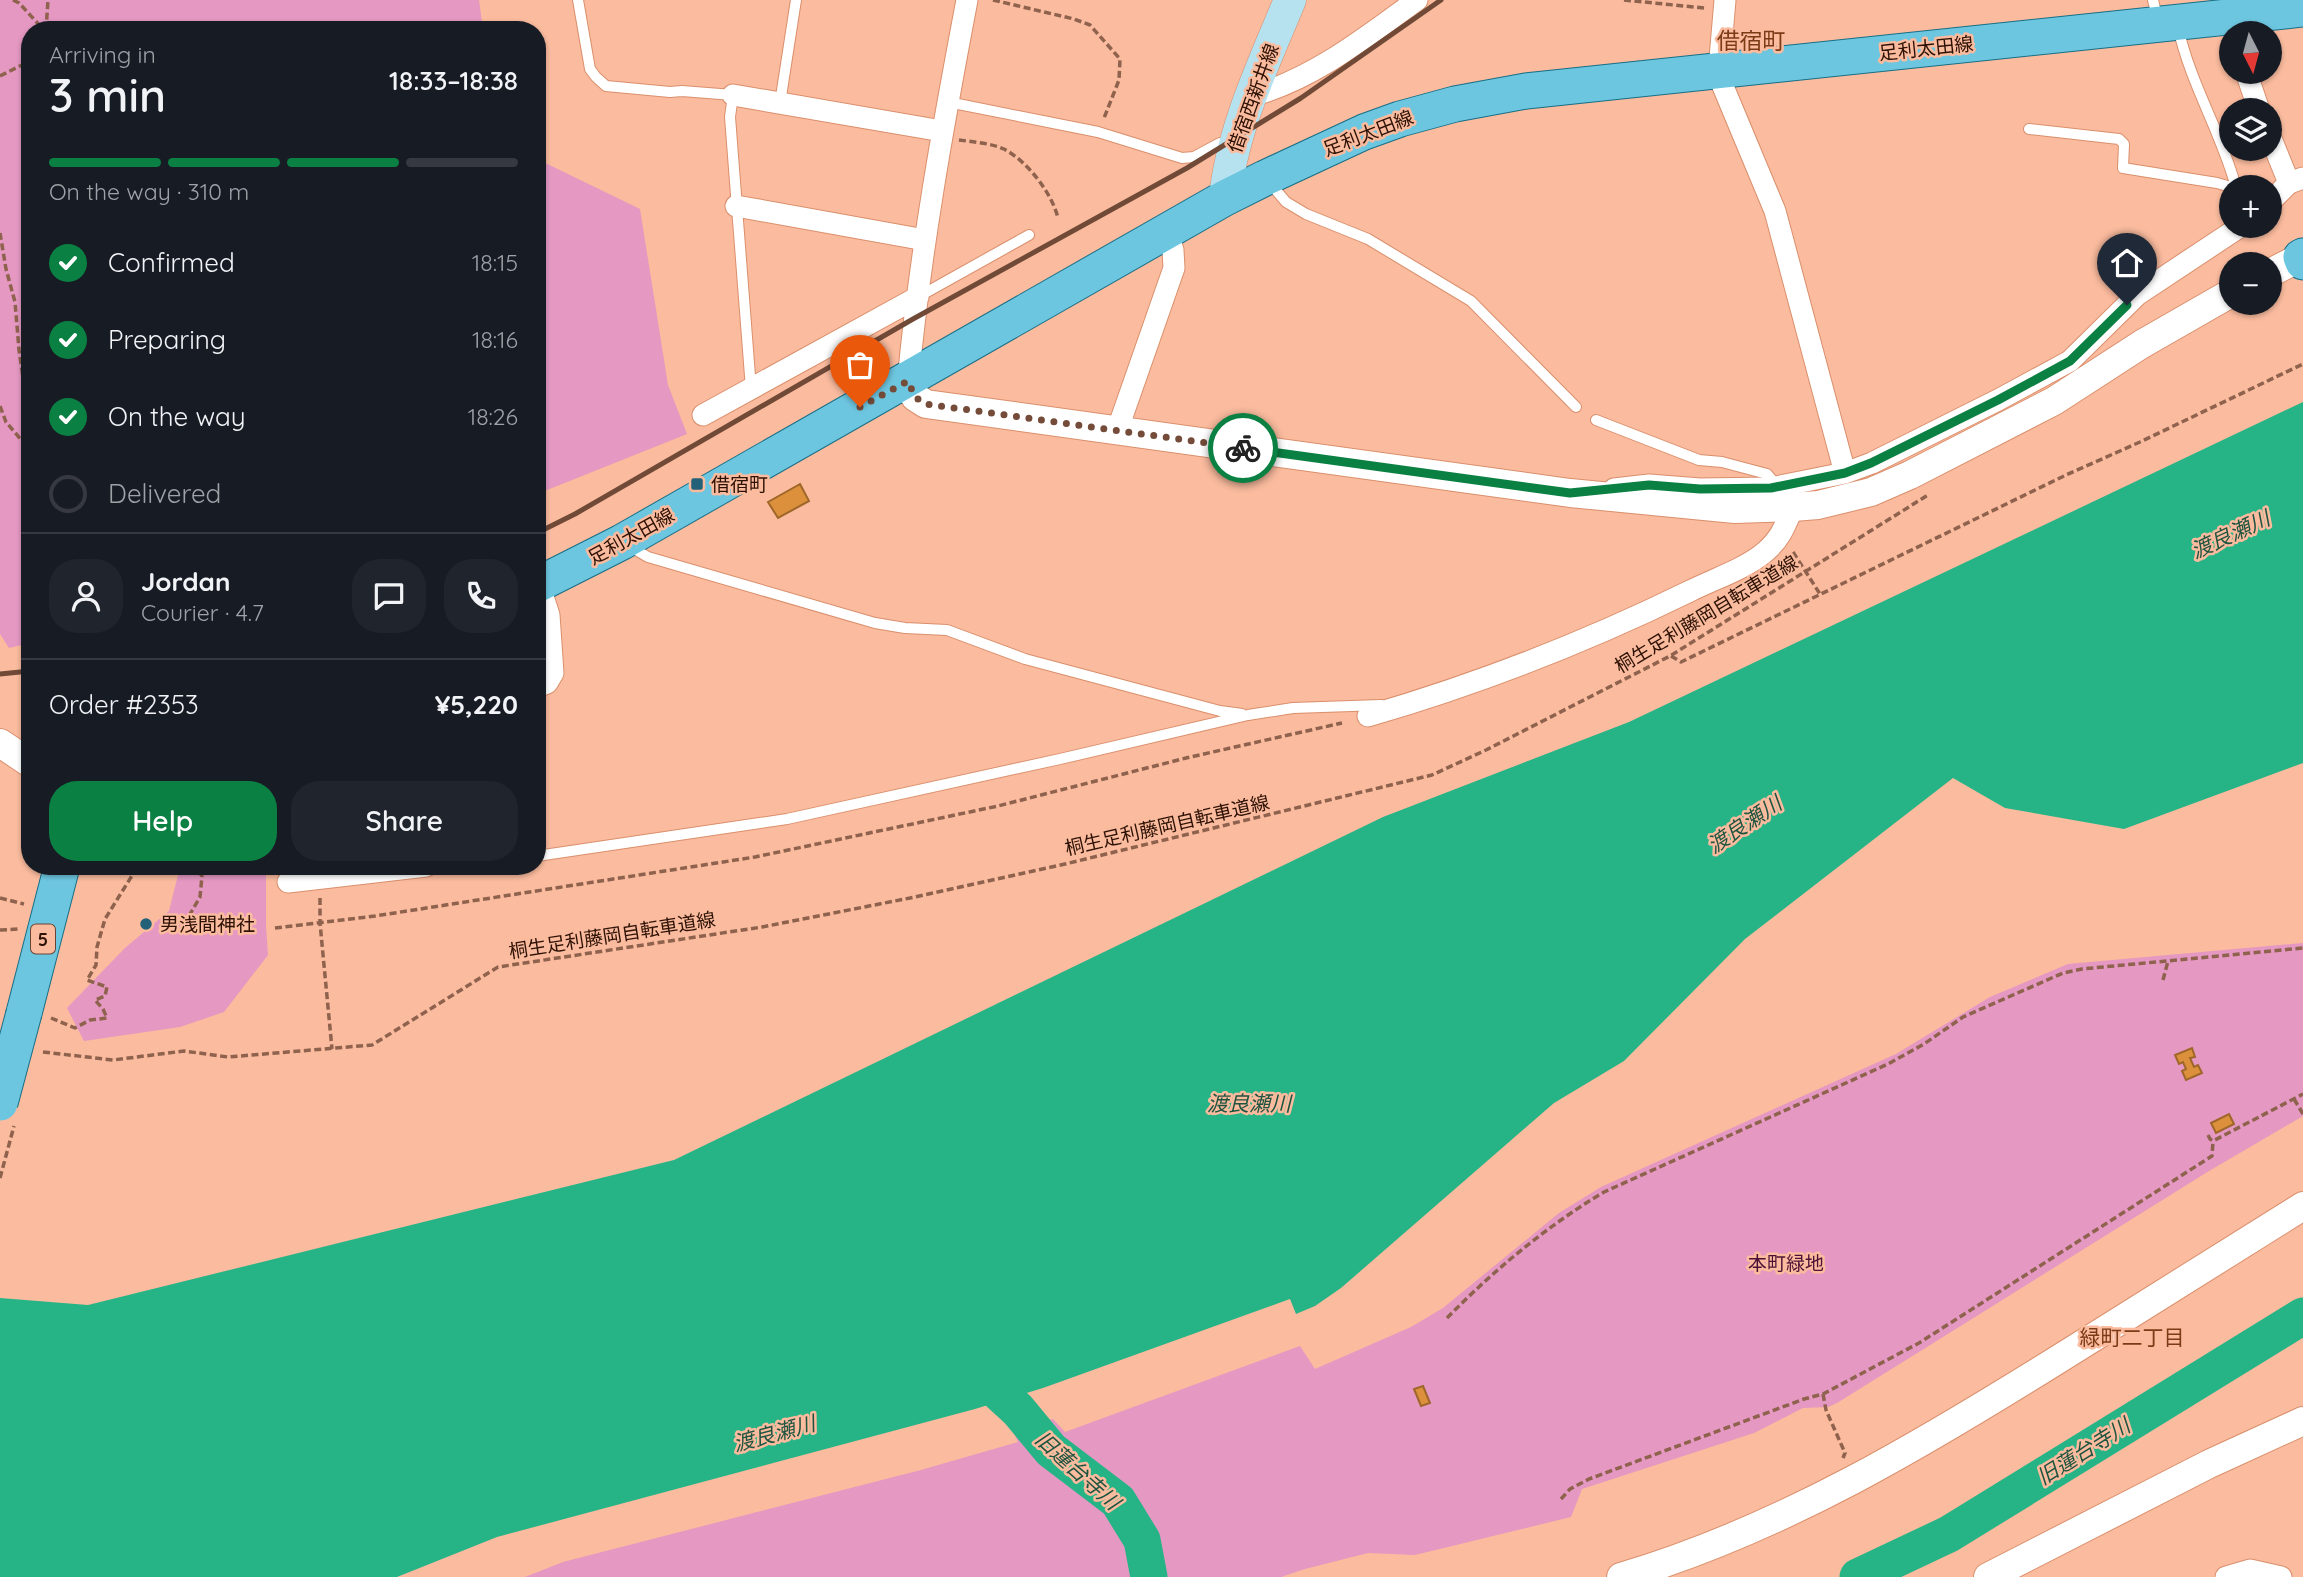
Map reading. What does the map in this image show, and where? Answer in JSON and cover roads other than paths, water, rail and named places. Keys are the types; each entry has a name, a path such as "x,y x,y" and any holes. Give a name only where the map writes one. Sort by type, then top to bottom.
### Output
{"main road":[{"name":"借宿西新井線","path":"1226,198 1228,174 1251,96 1290,0"},
{"name":"足利太田線","path":"2252,21 2303,9"},
{"name":"足利太田線","path":"546,581 622,542 908,381 1226,198 1364,132 1454,104 1526,91 2163,15 2219,22"},
{"name":"5","path":"0,1103 33,1015 60,875"}],"street":[{"path":"967,0 925,240 908,381 915,397 926,404 1570,493 1735,509 1786,497 1871,463 2070,361 2137,295 2223,238"},
{"path":"1251,96 1278,88 1306,75 1375,31 1417,0"},
{"path":"1724,5 1719,70 1722,84 1775,211 1845,473"},
{"path":"733,95 942,131"},
{"path":"2282,157 2296,181 2282,192"},
{"path":"736,205 925,240"},
{"path":"1117,431 1174,268 1173,250 1167,231"},
{"path":"2282,267 2302,258"},
{"path":"703,415 918,297"},
{"path":"1786,497 1831,502 1871,492 1910,475 2054,401 2143,344 2219,300"},
{"path":"1367,716 1408,705 1545,656 1645,613 1743,565 1763,554 1781,536 1786,497"},
{"path":"546,607 549,615 553,673 546,683"},
{"path":"0,743 21,757"},
{"path":"288,882 340,875"},
{"path":"1621,1577 1746,1532 1866,1473 1952,1425 2303,1206"},
{"path":"1988,1577 2303,1420"},
{"path":"2226,1577 2250,1570 2281,1577"}],"lane":[{"path":"578,0 590,69 606,86 733,95 730,117 751,389"},
{"path":"779,103 796,0"},
{"path":"2163,15 2189,63 2229,161 2232,175"},
{"path":"948,102 1098,132 1182,158 1194,157 1220,143 1235,146"},
{"path":"2029,129 2119,139 2124,144 2123,168 2219,183"},
{"path":"1265,178 1286,202 1306,214 1368,239 1471,301 1576,407"},
{"path":"918,297 1029,235"},
{"path":"1596,419 1699,460 1722,462 1767,474 1786,497"},
{"path":"622,542 648,557 849,616 905,628 947,630 1026,659 1220,711 1248,715"},
{"path":"546,855 787,819 1248,715 1293,708 1408,705"}],"water":[{"name":"渡良瀬川","path":"2303,402 2303,763 2124,829 2005,808 1953,778 1745,939 1624,1061 1554,1103 1341,1288 1315,1306 1296,1314 1290,1299 1043,1388 975,1409 497,1537 397,1577 0,1577 0,1298 88,1305 674,1160 1383,817 1629,722"}],"waterway":[{"name":"旧蓮台寺川","path":"1858,1577 1949,1534 2303,1316"},
{"name":"旧蓮台寺川","path":"982,1377 1018,1410 1051,1450 1118,1501 1142,1540 1149,1577"}],"railway":[{"path":"546,528 913,319 1187,168 1301,98 1441,0"},
{"path":"0,674 21,672"}],"place":[{"name":"借宿町","path":"697,484"},
{"name":"男浅間神社","path":"146,924"}],"district":[{"name":"借宿町","path":"1751,40"},
{"name":"緑町二丁目","path":"2132,1337"}],"park label":[{"name":"本町緑地","path":"1786,1263"}]}
